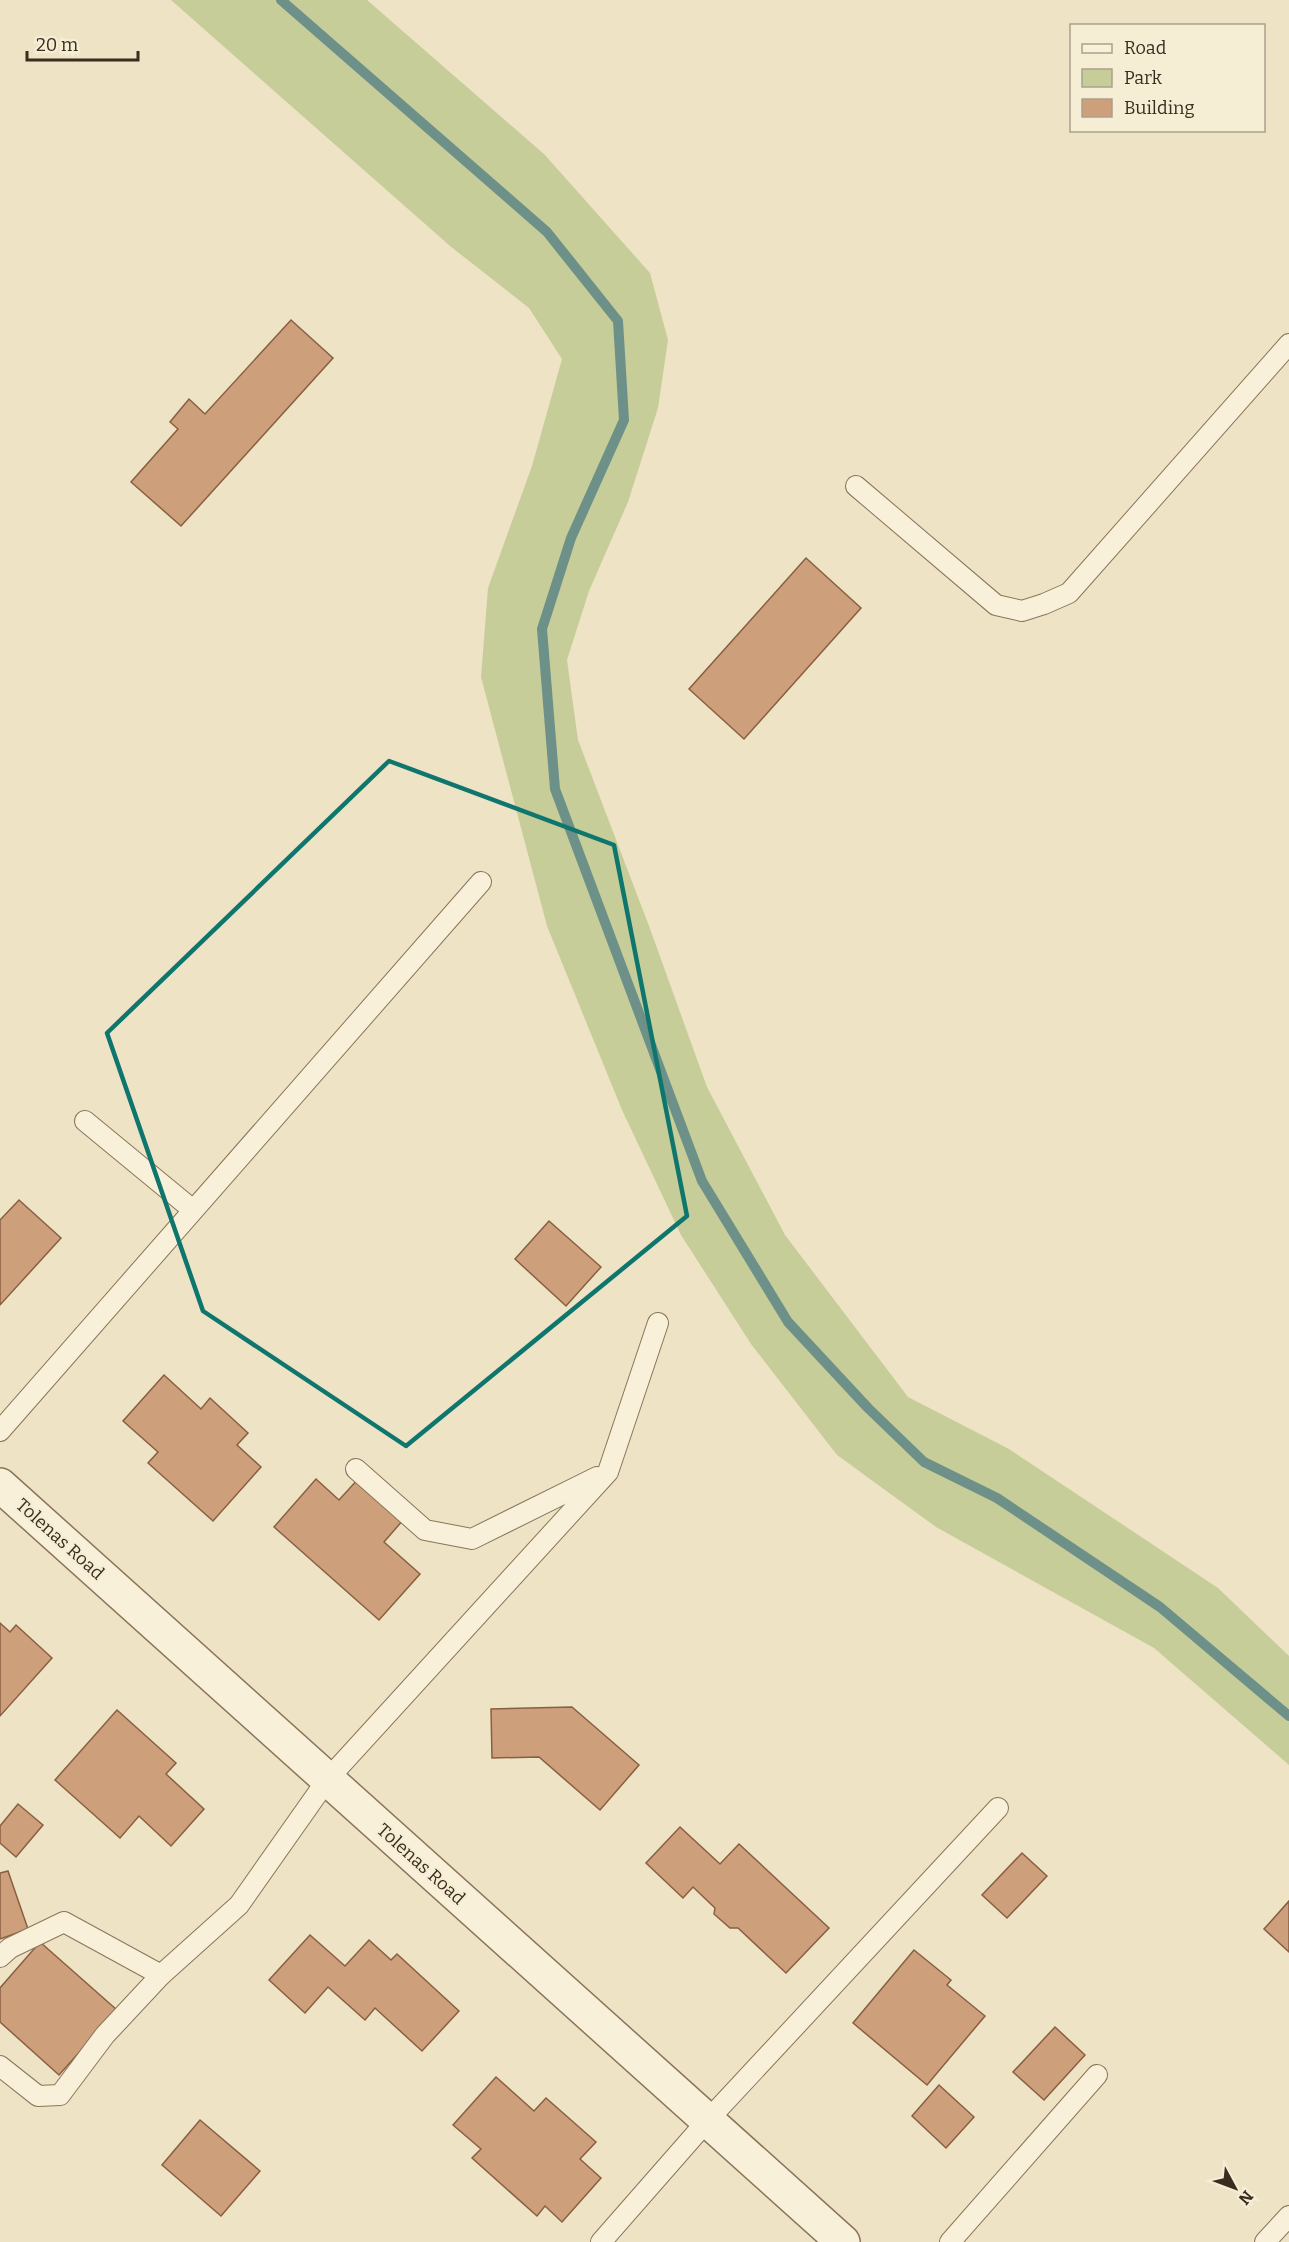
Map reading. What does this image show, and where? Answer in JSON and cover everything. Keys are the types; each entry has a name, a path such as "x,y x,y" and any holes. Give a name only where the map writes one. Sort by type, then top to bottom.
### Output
{"street":[{"name":"Tolenas Road","path":"0,1485 843,2242"}],"lane":[{"path":"856,486 996,605 1022,610 1044,604 1069,593 1289,344"},
{"path":"0,1431 481,882"},
{"path":"85,1121 193,1210"},
{"path":"0,2066 38,2096 60,2095 105,2035 160,1975 238,1905 327,1780 608,1472 658,1323"},
{"path":"356,1469 425,1530 472,1539 608,1472"},
{"path":"601,2242 707,2121 998,1808"},
{"path":"0,1957 10,1948 64,1922 160,1975"},
{"path":"950,2242 1096,2075"},
{"path":"1265,2242 1289,2216"}],"highlighted area":[{"path":"389,761 614,845 687,1216 406,1446 203,1311 107,1033"}],"green space":[{"path":"171,0 367,0 544,154 650,273 668,340 658,408 628,502 589,591 567,660 578,740 707,1087 785,1235 908,1397 1009,1449 1218,1588 1289,1656 1289,1765 1154,1648 936,1527 837,1455 751,1344 681,1235 622,1110 547,926 481,677 488,588 532,466 562,359 529,308 450,246"}],"building":[{"path":"291,320 333,358 181,526 131,482 178,429 170,422 189,399 205,414"},
{"path":"806,558 861,608 744,739 689,689"},
{"path":"19,1200 61,1238 0,1305 0,1220"},
{"path":"549,1221 601,1267 566,1306 515,1259"},
{"path":"164,1375 201,1409 210,1398 248,1433 237,1445 261,1467 213,1521 148,1463 158,1452 123,1421"},
{"path":"359,1478 404,1519 384,1542 420,1574 379,1620 274,1527 316,1479 339,1500"},
{"path":"0,1623 10,1632 16,1625 52,1658 0,1716"},
{"path":"572,1707 639,1765 600,1810 539,1757 492,1758 491,1709"},
{"path":"117,1710 176,1763 166,1774 204,1809 171,1846 139,1816 120,1838 55,1780"},
{"path":"18,1804 43,1825 16,1857 0,1843 0,1826"},
{"path":"680,1827 720,1864 739,1844 829,1928 786,1973 738,1928 730,1928 714,1914 715,1908 693,1887 683,1898 646,1863"},
{"path":"1022,1853 1047,1876 1007,1918 982,1895"},
{"path":"8,1871 28,1929 0,1939 0,1873"},
{"path":"1289,1901 1289,1952 1264,1929"},
{"path":"310,1935 345,1966 369,1940 391,1960 397,1954 459,2011 422,2051 375,2008 365,2020 328,1987 305,2013 269,1980"},
{"path":"40,1942 117,2010 59,2075 0,2022 0,1988"},
{"path":"914,1950 951,1980 947,1985 985,2016 927,2085 853,2023"},
{"path":"1055,2027 1085,2055 1044,2100 1013,2072"},
{"path":"496,2077 534,2111 546,2098 596,2142 580,2159 601,2178 562,2222 545,2206 537,2216 472,2158 481,2149 453,2125"},
{"path":"939,2085 974,2117 946,2148 912,2116"},
{"path":"200,2120 260,2171 221,2216 162,2165"}],"waterway":[{"path":"281,0 547,232 618,321 624,420 571,538 542,629 555,789 702,1181 788,1322 868,1408 924,1462 997,1498 1160,1607 1289,1716"}]}
